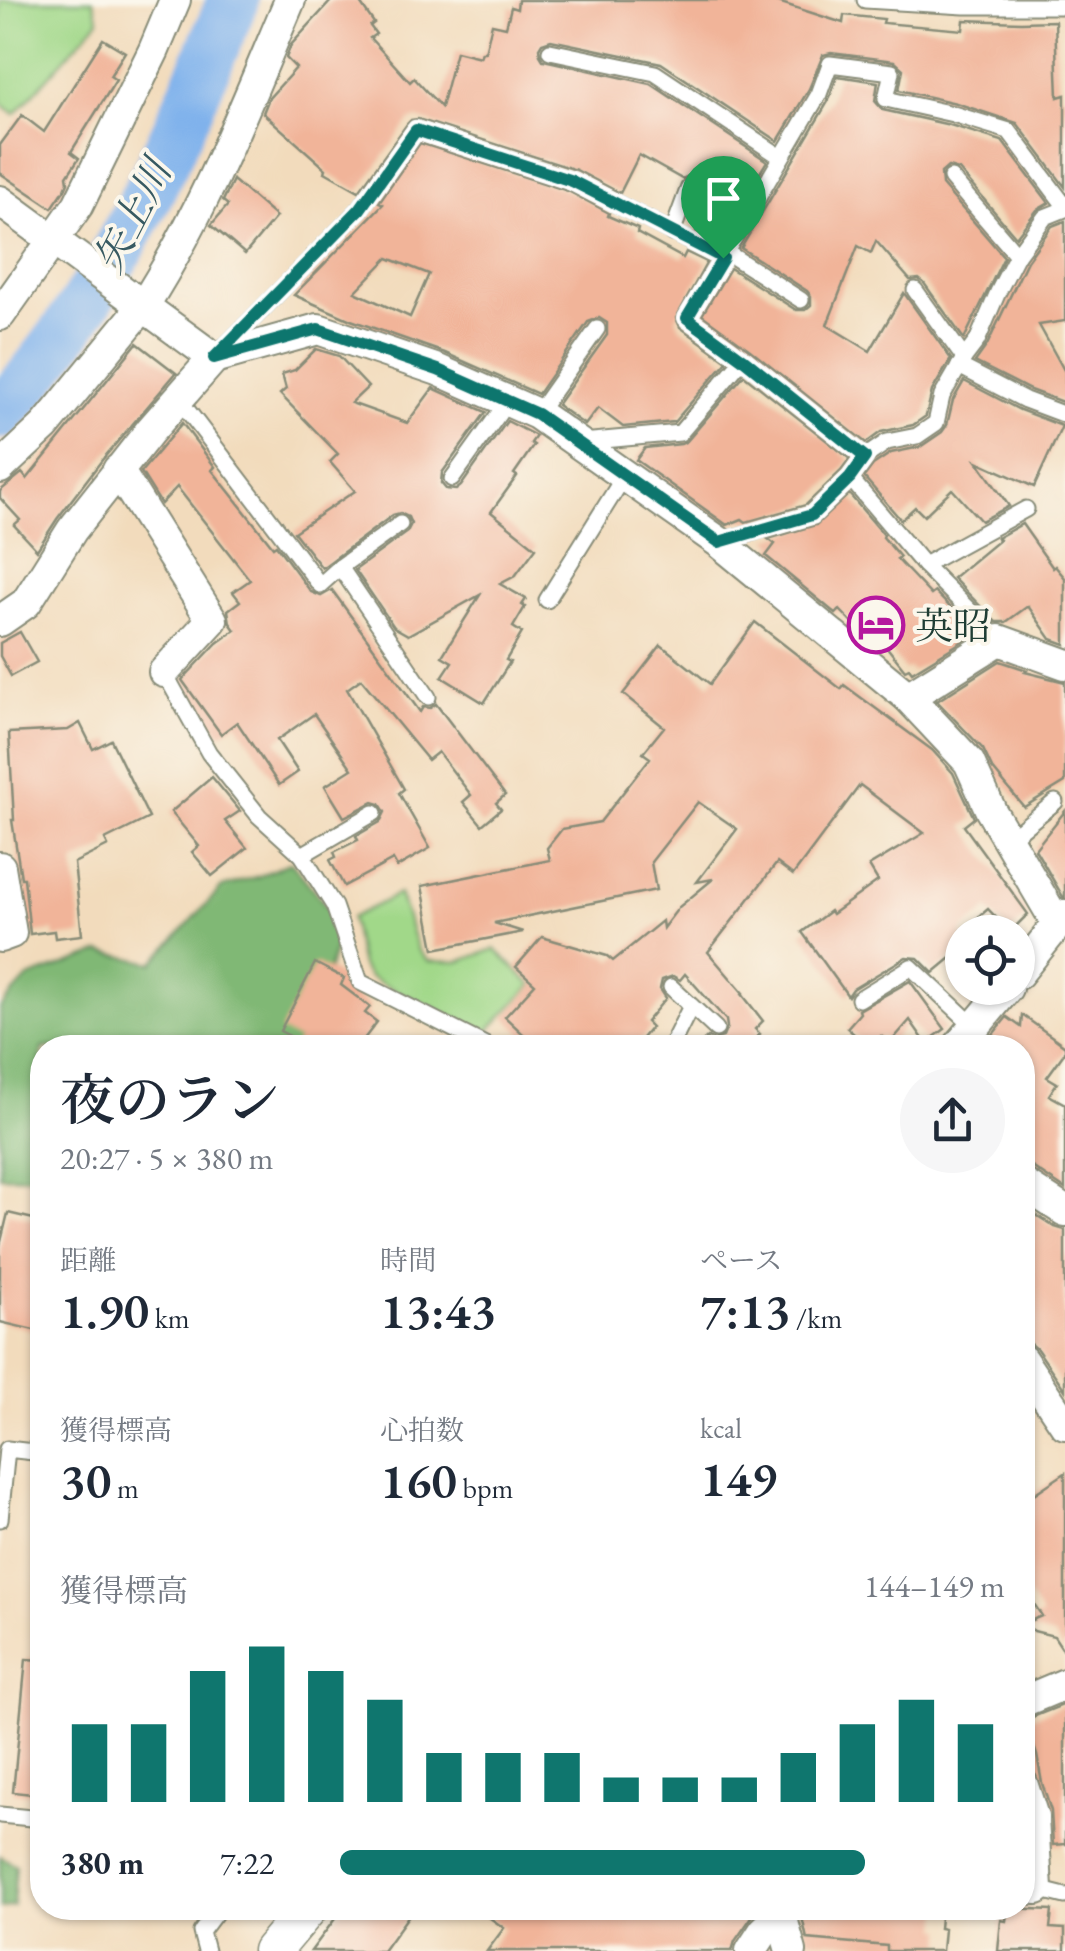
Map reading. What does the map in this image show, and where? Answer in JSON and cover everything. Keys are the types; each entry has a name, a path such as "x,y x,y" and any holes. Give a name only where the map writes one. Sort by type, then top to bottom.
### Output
{"street":[{"path":"0,315 78,205 175,0"},
{"path":"0,468 45,426 144,305 191,224 290,0"},
{"path":"0,201 214,358"},
{"path":"0,621 26,603 72,530 118,470 214,358 318,329 438,370 537,414 719,542 908,697 969,762 990,811 1061,920 1035,953"},
{"path":"118,470 212,620 164,672"},
{"path":"908,697 1000,640 1065,664"},
{"path":"0,866 11,934 0,937"},
{"path":"968,1035 993,1005"},
{"path":"1035,1191 1065,1211"},
{"path":"1035,1379 1065,1424"},
{"path":"1035,1697 1065,1684"},
{"path":"1035,1836 1041,1891"},
{"path":"272,1951 298,1920"},
{"path":"751,1951 773,1920"},
{"path":"782,1920 791,1951"}],"lane":[{"path":"865,0 964,6 1065,6"},
{"path":"550,51 656,74 781,157"},
{"path":"719,542 812,515 850,478 865,457 888,442 917,436 936,423 942,396 977,341 1017,254 1045,216 1065,207 1009,131 886,99 892,72 830,64 819,94 687,318 865,457"},
{"path":"214,358 360,209 416,130 572,181 724,255 801,300"},
{"path":"951,178 1017,254"},
{"path":"672,232 689,187"},
{"path":"915,290 961,362 1025,400 1065,415"},
{"path":"537,414 597,329"},
{"path":"578,443 680,433 743,359"},
{"path":"178,398 320,585 400,524"},
{"path":"452,479 508,401"},
{"path":"548,600 625,476"},
{"path":"850,478 924,565 1000,640"},
{"path":"924,565 1026,510"},
{"path":"340,567 428,697"},
{"path":"164,672 209,753 259,816 302,855 334,906 360,982 467,1035"},
{"path":"1008,840 1055,802"},
{"path":"302,855 374,813"},
{"path":"858,999 911,967 964,1035"},
{"path":"671,987 716,1028"},
{"path":"677,1035 692,1006"},
{"path":"0,1520 8,1449 30,1452"},
{"path":"0,1815 30,1818"},
{"path":"206,1951 201,1932 210,1920"}],"green space":[{"path":"0,0 93,0 99,20 15,114 0,103"},
{"path":"291,862 329,909 338,937 309,1035 30,1035 30,1177 0,1176 0,1008 28,978 101,952 153,963 222,887"},
{"path":"399,894 418,950 428,961 458,962 495,949 532,985 486,1033 384,985 368,976 361,966 351,918"},
{"path":"0,1856 16,1865 13,1906 0,1909"}],"building":[{"path":"332,0 358,0 374,23 370,26 376,34 370,38 410,82 414,78 441,107 456,51 480,57 492,24 506,27 511,7 517,9 518,0 772,0 843,23 844,15 884,19 883,23 963,30 964,20 1055,21 1058,97 1065,95 1065,187 1017,123 899,90 903,69 894,61 823,55 809,89 778,141 661,63 551,40 539,48 543,60 651,84 767,161 718,243 696,232 707,210 695,203 700,189 694,177 682,179 639,155 620,193 576,170 418,119 407,124 359,191 325,172 263,113 269,98 296,68 286,58 291,45"},
{"path":"103,39 125,52 110,76 116,80 71,152 79,158 52,208 0,173 0,145 22,115 44,132"},
{"path":"837,76 878,82 875,101 883,110 1002,141 1049,203 1037,210 1016,237 959,170 948,167 941,173 942,185 1004,257 964,339 924,283 910,280 876,241 871,253 858,246 827,325 870,351 904,293 951,359 932,391 926,416 913,425 881,432 866,443 702,315 730,268 796,310 811,305 807,291 741,248 829,100"},
{"path":"420,143 568,191 683,258 686,252 707,262 676,318 680,327 727,361 674,422 623,427 598,408 585,425 557,405 607,335 607,323 599,318 588,322 538,394 445,353 294,295 383,204 379,202","holes":["388,258 429,274 410,317 355,292"]},
{"path":"233,180 276,217 245,254 211,225 228,205 223,201"},
{"path":"1065,221 1065,321 1039,325 1065,372 1065,403 975,362 1027,261 1052,226"},
{"path":"137,343 176,373 102,460 37,550 14,525 20,520 0,498 0,491 22,473 27,479"},
{"path":"316,349 339,356 368,387 351,403 407,423 433,388 486,412 442,473 441,483 446,489 461,486 507,421 536,436 514,474 517,476 491,512 536,548 515,576 500,584 526,599 513,627 522,633 506,660 510,662 484,703 442,677 452,662 442,656 480,595 408,635 394,627 355,570 407,532 411,524 408,517 393,515 322,568 294,532 355,491 330,462 338,454 280,394 286,389 282,374 295,370"},
{"path":"744,375 850,459 806,505 727,525 636,460 645,448 687,441"},
{"path":"964,381 1062,426 1034,487 977,461 1009,506 981,521 952,489 924,516 915,507 901,520 864,477 891,453 920,447 942,432"},
{"path":"182,423 215,467 212,470 311,592 321,596 332,590 420,712 423,707 436,704 505,795 496,803 501,809 482,825 463,802 471,795 438,752 428,760 361,679 347,689 404,789 399,793 430,848 397,867 393,860 344,886 330,860 336,857 334,852 358,840 356,836 380,822 385,812 373,802 344,817 325,786 352,769 314,714 277,740 298,772 279,785 237,722 221,734 182,680 235,630 228,610 240,601 233,592 250,580 177,487 161,504 141,472"},
{"path":"849,494 884,535 900,557 897,559 931,595 935,592 976,633 912,672 909,668 905,670 878,636 871,642 840,610 836,614 766,556 775,544 768,539 816,525"},
{"path":"1022,524 1053,568 1065,578 1065,644 1051,639 1028,606 1006,622 996,622 953,578 997,538"},
{"path":"755,622 841,689 844,685 932,750 953,773 974,818 964,826 1028,914 994,915 988,909 981,915 945,915 945,963 933,973 918,958 906,957 853,989 848,996 802,932 878,881 869,866 924,833 860,785 793,875 777,863 708,952 763,1021 755,1029 759,1035 724,1035 726,1020 685,974 680,980 673,976 662,980 660,989 666,998 646,1022 651,1027 645,1035 524,1035 505,1017 535,984 516,967 542,937 613,961 662,921 663,928 679,907 713,879 697,882 737,829 698,802 651,862 656,890 494,923 523,932 434,949 422,886 550,860 547,848 562,829 600,822 650,758 643,753 664,727 623,694 661,645 710,684"},
{"path":"20,632 37,662 11,676 0,656 0,643"},
{"path":"1000,661 1065,682 1065,782 1024,807 992,768 983,749 937,701"},
{"path":"80,723 93,749 111,740 149,818 105,840 108,846 74,863 82,935 55,938 54,931 30,934 12,820 9,733 68,730"},
{"path":"212,777 240,811 225,821 247,848 212,876 192,852 199,846 171,812"},
{"path":"1065,811 1065,897 1063,897 1035,849"},
{"path":"315,963 344,978 341,985 370,1007 365,1013 377,1022 367,1035 288,1035 280,1031"},
{"path":"910,981 945,1029 937,1035 920,1035 910,1020 897,1035 855,1035 847,1028 859,1010"},
{"path":"1022,1015 1065,1046 1065,1052 1047,1077 1057,1083 1049,1095 1065,1104 1065,1189 1035,1169 1035,1035 992,1035 1007,1017 1021,1027"},
{"path":"8,1213 30,1218 30,1329 0,1322 0,1246"},
{"path":"1035,1214 1065,1230 1065,1390 1037,1349"},
{"path":"1065,1473 1065,1653 1054,1636 1035,1631 1035,1619 1042,1616 1035,1606 1035,1493"},
{"path":"26,1659 30,1659 30,1794 13,1792"},
{"path":"1065,1704 1065,1844 1053,1845 1051,1811 1035,1749 1035,1716"},
{"path":"1035,1909 1052,1910 1050,1928 1065,1929 1065,1951 998,1951 1001,1920 1035,1920"},
{"path":"334,1920 405,1920 383,1951 311,1951"},
{"path":"493,1920 750,1920 732,1951 487,1951 504,1928"},
{"path":"803,1920 940,1920 939,1928 944,1929 942,1951 887,1951 887,1946 807,1939"}],"waterway":[{"name":"矢上川","path":"0,413 75,320 135,218 233,0"}],"place":[{"name":"英昭","path":"876,625"}],"route":[{"path":"416,130 572,181 723,258 687,318 865,457 850,478 812,515 719,542 537,414 438,370 318,329 214,358 360,209 416,130"}]}
